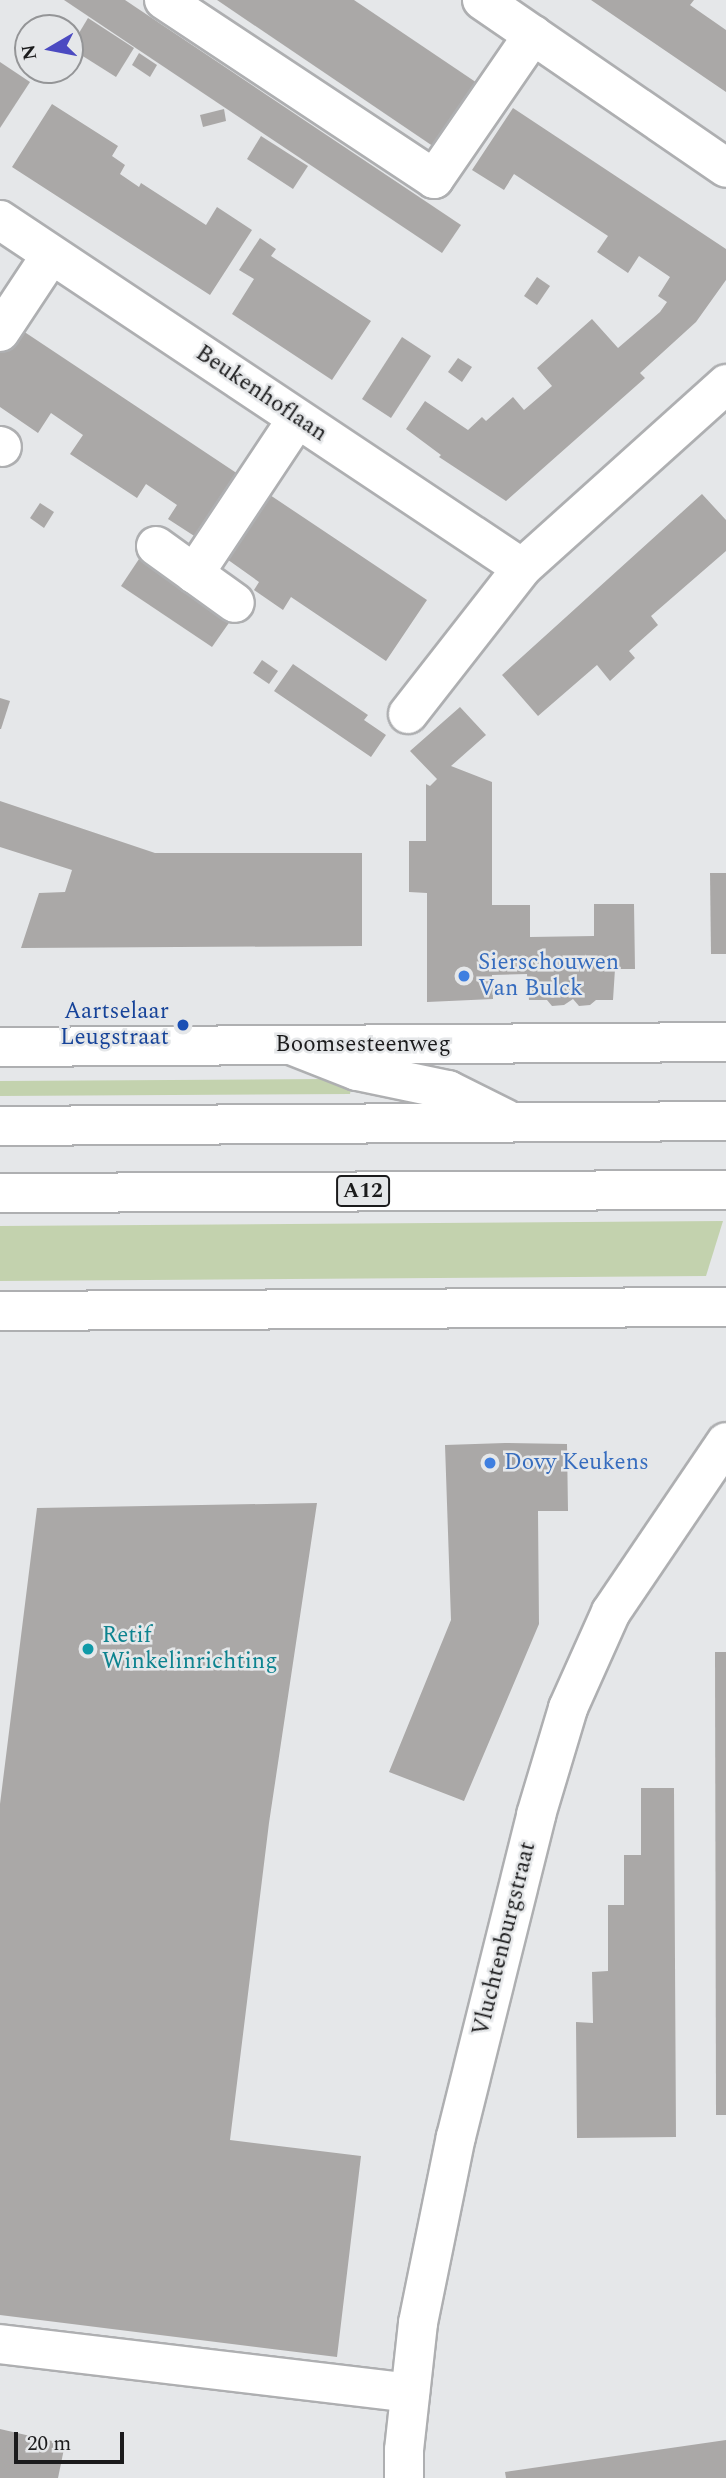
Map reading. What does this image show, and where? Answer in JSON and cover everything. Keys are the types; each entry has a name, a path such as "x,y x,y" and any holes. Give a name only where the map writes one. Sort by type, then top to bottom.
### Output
{"main road":[{"path":"164,0 434,179 538,39"},
{"path":"482,0 726,168"},
{"path":"442,196 538,39"},
{"name":"Beukenhoflaan","path":"0,220 522,568"},
{"path":"0,332 51,255"},
{"path":"408,714 522,568 726,384"},
{"path":"194,574 298,419"},
{"path":"156,546 235,603"},
{"name":"Boomsesteenweg","path":"0,1047 726,1042"},
{"path":"291,1045 357,1071 448,1090 515,1123"},
{"path":"0,1126 726,1121"},
{"name":"A12","path":"0,1193 726,1189"},
{"path":"0,1311 726,1307"},
{"name":"Vluchtenburgstraat","path":"404,2478 418,2323 456,2137 536,1815 568,1708 611,1612 726,1442"},
{"path":"0,2344 410,2393"}],"green space":[{"path":"324,1079 352,1083 350,1094 0,1096 0,1081"},
{"path":"723,1221 706,1276 0,1281 0,1226"}],"building":[{"path":"64,0 125,0 461,225 442,253"},
{"path":"217,0 354,0 489,91 446,155"},
{"path":"591,0 694,0 690,5 726,30 726,92"},
{"path":"88,18 134,48 116,77 84,57 84,25"},
{"path":"139,53 157,65 150,77 132,65"},
{"path":"0,62 14,71 14,84 29,84 0,128"},
{"path":"52,104 118,146 112,156 125,165 120,174 139,187 141,183 206,225 217,207 252,230 210,295 12,167"},
{"path":"513,108 726,249 726,280 696,322 640,373 645,378 506,501 439,457 441,455 406,429 425,401 468,430 482,417 486,421 513,397 524,410 552,386 537,368 592,319 618,348 660,312 667,302 658,296 670,277 639,256 628,273 597,252 608,236 514,174 504,190 472,170"},
{"path":"224,109 226,121 203,127 200,115"},
{"path":"261,136 308,166 293,189 247,159"},
{"path":"260,238 276,249 271,256 371,321 332,380 232,314 254,279 239,270"},
{"path":"537,277 550,286 537,305 524,296"},
{"path":"14,325 244,478 202,541 168,519 177,505 146,484 137,498 70,454 83,435 51,413 38,433 0,407 0,346"},
{"path":"402,337 431,356 391,418 362,399"},
{"path":"458,358 472,367 462,382 448,372"},
{"path":"267,493 427,600 386,661 291,597 283,610 254,590 259,582 224,557"},
{"path":"702,494 726,520 726,551 651,616 658,625 629,651 635,658 610,681 597,665 538,716 502,675"},
{"path":"40,503 54,512 44,528 30,518"},
{"path":"139,559 231,620 212,647 121,586"},
{"path":"262,660 278,671 269,684 253,673"},
{"path":"293,664 368,715 364,720 386,735 371,757 274,691"},
{"path":"0,698 10,701 1,729 0,729"},
{"path":"460,707 486,735 451,766 492,782 492,905 530,905 530,937 594,936 594,904 634,904 635,969 615,969 613,1000 596,1000 590,1005 579,1006 573,999 564,1005 552,1006 547,1000 529,1000 527,974 492,975 493,999 427,1002 427,893 409,892 409,841 426,841 426,784 430,786 437,779 410,751"},
{"path":"0,801 155,853 362,853 362,946 21,948 39,893 65,892 72,870 0,847"},
{"path":"710,873 726,873 726,954 711,954"},
{"path":"567,1444 568,1511 538,1511 539,1624 464,1801 389,1772 451,1620 445,1445"},
{"path":"317,1503 269,1823 230,2140 361,2156 337,2357 0,2315 0,1804 37,1508"},
{"path":"715,1652 726,1652 726,2115 716,2115"},
{"path":"641,1788 674,1788 676,2137 577,2138 576,2022 593,2023 592,1972 608,1971 608,1905 624,1905 624,1855 641,1855"},
{"path":"0,2429 65,2444 58,2478 0,2478"},
{"path":"726,2440 726,2478 506,2478 505,2472"}],"place":[{"name":"Sierschouwen Van Bulck","path":"464,976"},
{"name":"Aartselaar Leugstraat","path":"183,1025"},
{"name":"Dovy Keukens","path":"490,1463"},
{"name":"Retif Winkelinrichting","path":"88,1649"}]}
